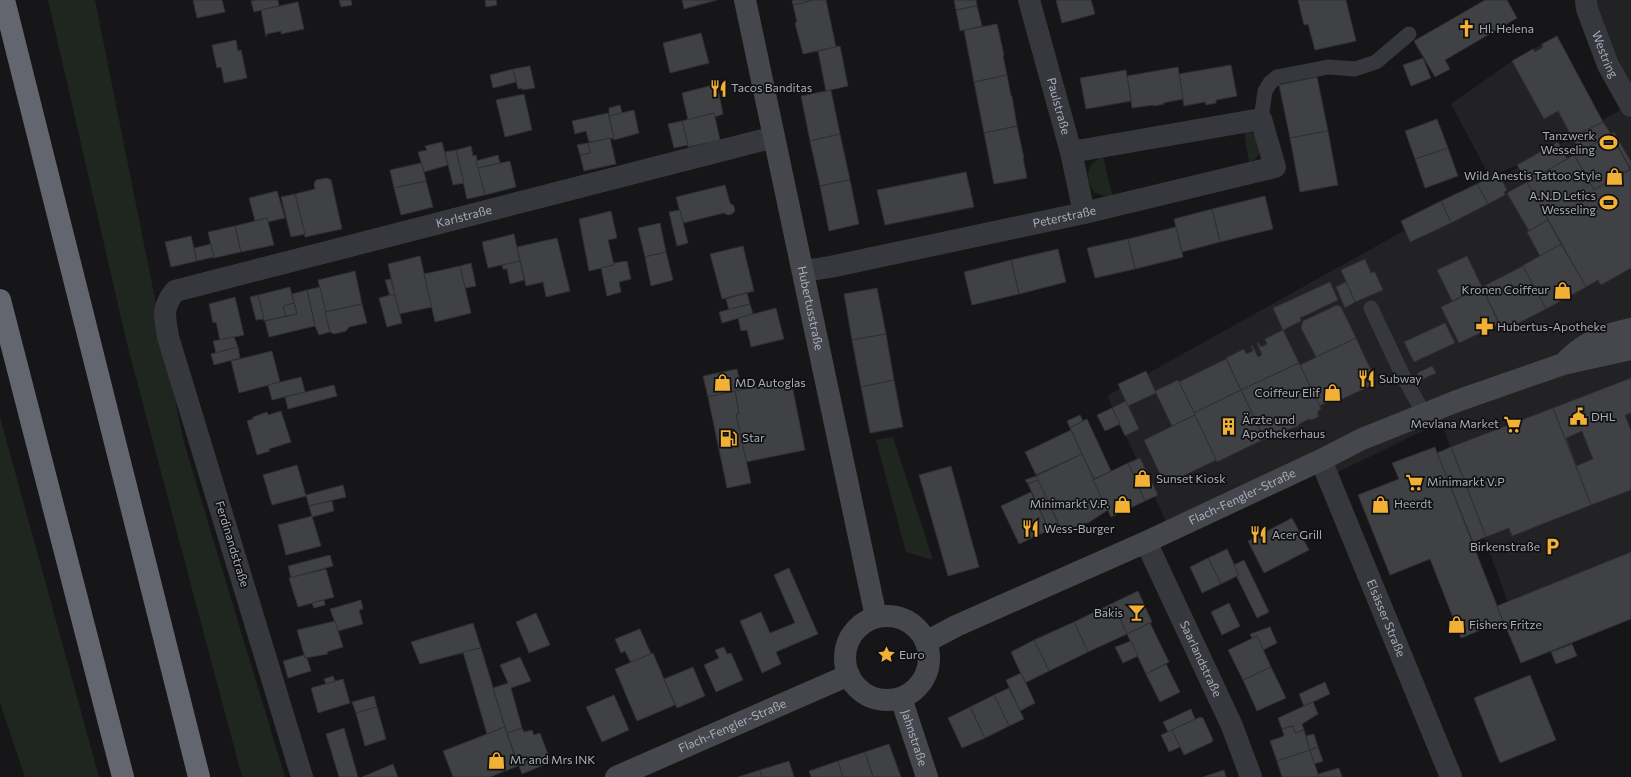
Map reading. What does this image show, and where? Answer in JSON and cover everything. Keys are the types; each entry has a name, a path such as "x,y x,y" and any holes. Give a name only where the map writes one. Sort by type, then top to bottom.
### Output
{"highway":[{"path":"4,0 199,777"},
{"path":"0,300 123,777"}],"street":[{"name":"Hubertusstraße","path":"745,0 804,271 876,617"},
{"name":"Paulstraße","path":"1029,0 1071,152 1084,213"},
{"name":"Westring","path":"1586,0 1587,9 1608,65 1631,106"},
{"path":"1071,152 1261,119"},
{"name":"Peterstraße","path":"804,271 1084,213 1275,167 1261,119"},
{"name":"Karlstraße","path":"164,311 169,299 175,291 774,137"},
{"name":"Ferdinandstraße","path":"164,311 168,336 302,777"},
{"name":"Flach-Fengler-Straße","path":"1563,364 1580,347 1604,334 1631,329"},
{"name":"Flach-Fengler-Straße","path":"926,642 956,626 1146,542 1321,460 1362,439 1424,414 1563,364 1631,348"},
{"name":"Elsässer Straße","path":"1321,460 1451,777"},
{"name":"Saarlandstraße","path":"1146,542 1232,726 1251,777"},
{"path":"892,616 906,620 918,629 926,642 930,655 928,669 922,682 913,692 901,698 885,701 870,697 858,688 849,676 845,661 846,647 853,633 863,623 876,617 892,616"},
{"name":"Flach-Fengler-Straße","path":"616,777 849,676"},
{"name":"Jahnstraße","path":"901,698 927,777"}],"lane":[{"name":"Peterstraße","path":"1261,119 1265,91 1270,83 1277,77 1328,67 1355,69 1376,62 1409,34"},
{"path":"1371,308 1401,372 1424,414"}],"shaded area":[{"path":"48,0 95,0 184,443 285,777 242,777 127,344"},
{"path":"1586,0 1631,0 1631,552 1508,602 1441,422 1328,477 1321,460 1170,530 1107,396 1569,139 1558,142 1517,165 1490,177 1451,104 1512,61 1542,44 1557,36 1602,120 1630,105"},
{"path":"1244,131 1249,131 1257,135 1260,148 1257,157 1249,163"},
{"path":"1103,157 1113,197 1106,197 1094,192 1089,181 1088,172 1090,167 1093,163"},
{"path":"0,417 99,777 25,777 0,703"},
{"path":"893,437 933,560 906,552 876,440"}],"building":[{"path":"193,0 222,0 225,12 197,18"},
{"path":"278,0 279,6 254,12 251,1"},
{"path":"339,0 351,0 352,5 341,7"},
{"path":"485,0 496,0 497,5 486,7"},
{"path":"682,0 717,0 684,9"},
{"path":"792,0 814,0 793,5"},
{"path":"814,0 826,0 836,47 803,54 795,23 797,22 793,5"},
{"path":"954,0 976,0 977,6 956,10"},
{"path":"1056,0 1091,0 1095,14 1062,23"},
{"path":"1298,0 1346,0 1356,41 1315,50 1308,24 1304,25"},
{"name":"Hl. Helena","path":"1485,0 1507,0 1517,18 1445,60 1450,69 1435,77 1414,41"},
{"path":"298,2 304,29 281,34 281,31 267,34 266,37 261,10"},
{"path":"977,6 982,26 960,31 956,10"},
{"path":"997,24 1007,75 974,82 964,30"},
{"path":"701,33 709,63 670,73 663,43"},
{"path":"1557,36 1603,122 1572,137 1558,111 1544,119 1512,61 1533,49 1535,52 1543,47 1542,44"},
{"path":"236,40 238,51 241,50 247,78 224,83 221,67 217,68 212,45"},
{"path":"840,46 848,86 826,91 818,51"},
{"path":"1423,58 1431,78 1411,86 1403,65"},
{"path":"1231,65 1237,96 1216,100 1216,103 1206,105 1205,102 1184,106 1179,74"},
{"path":"530,66 535,88 522,90 522,88 518,89 513,69"},
{"path":"1178,67 1183,99 1154,106 1132,108 1127,76"},
{"path":"513,69 516,82 493,88 490,75"},
{"path":"1126,70 1131,101 1086,109 1080,78"},
{"path":"1007,75 1017,126 984,133 974,82"},
{"path":"1317,77 1328,131 1290,138 1279,85"},
{"path":"717,84 723,114 715,117 714,113 688,120 682,93"},
{"path":"831,90 840,134 810,141 801,96"},
{"path":"524,94 532,130 505,137 496,100"},
{"path":"620,105 622,113 609,116 609,108"},
{"path":"634,110 639,133 614,140 609,116"},
{"path":"608,113 614,138 589,142 586,131 575,134 572,121"},
{"path":"714,113 720,140 688,147 682,121"},
{"path":"1437,119 1448,148 1415,159 1405,131"},
{"path":"682,121 688,145 674,148 668,124"},
{"path":"1603,122 1611,134 1580,152 1572,137"},
{"path":"1017,126 1027,178 994,184 984,133"},
{"path":"1328,131 1338,185 1300,192 1290,138"},
{"path":"1614,132 1631,162 1631,169 1611,134"},
{"path":"840,134 850,180 820,186 810,141"},
{"path":"1611,134 1630,169 1594,190 1574,155"},
{"path":"610,138 616,164 584,171 580,155 590,153 588,143"},
{"path":"442,142 448,165 424,172 418,152 427,150 425,146"},
{"path":"1558,142 1567,159 1527,182 1517,165"},
{"path":"588,143 590,153 580,155 577,145"},
{"path":"471,146 473,156 476,155 485,195 467,199 456,150"},
{"path":"1448,148 1458,176 1425,188 1415,159"},
{"path":"456,150 464,183 453,185 445,152"},
{"path":"498,155 500,163 478,168 476,161"},
{"path":"1574,155 1594,190 1631,169 1631,268 1601,285 1598,280 1586,287 1527,182"},
{"path":"510,161 516,187 485,195 478,168"},
{"path":"422,163 426,181 394,188 390,170"},
{"path":"966,172 974,207 885,225 877,190"},
{"path":"1498,173 1507,190 1504,192 1505,195 1488,204 1477,184"},
{"path":"327,178 331,180 342,229 305,237 295,194 315,189 314,184 316,180"},
{"path":"850,180 859,224 829,231 820,186"},
{"path":"426,181 433,207 401,215 394,188"},
{"path":"1527,182 1548,220 1529,231 1507,193"},
{"path":"1477,184 1488,204 1451,223 1441,201"},
{"path":"725,185 730,203 734,206 735,211 732,214 728,215 724,213 683,223 676,197"},
{"path":"277,191 285,218 268,222 267,218 255,221 249,198"},
{"path":"295,194 305,234 291,237 281,197"},
{"path":"1265,196 1273,229 1220,242 1212,209"},
{"path":"1441,201 1451,223 1410,242 1401,221"},
{"path":"1212,209 1220,242 1182,252 1174,219"},
{"path":"680,210 688,243 677,246 669,212"},
{"path":"611,211 617,238 608,240 614,265 589,271 579,219"},
{"path":"267,218 274,245 241,252 235,226"},
{"path":"1548,220 1561,244 1540,256 1527,232"},
{"path":"660,223 666,252 645,257 638,228"},
{"path":"235,226 241,252 214,258 208,232"},
{"path":"1176,227 1183,257 1135,269 1128,239"},
{"path":"514,234 520,261 488,268 482,242"},
{"path":"191,236 197,261 171,267 165,242"},
{"path":"557,238 570,291 546,297 543,282 526,286 517,247"},
{"path":"1128,239 1135,269 1095,278 1087,248"},
{"path":"211,244 214,257 197,261 194,248"},
{"path":"1561,244 1586,287 1546,309 1522,266"},
{"path":"743,246 754,291 722,299 710,254"},
{"path":"1058,249 1066,282 1019,294 1011,260"},
{"path":"666,252 673,280 651,286 645,257"},
{"path":"420,256 432,307 399,314 388,264"},
{"path":"1467,256 1482,287 1452,301 1437,270"},
{"path":"1365,259 1371,273 1375,272 1383,290 1355,302 1341,270"},
{"path":"1011,260 1019,294 972,305 964,272"},
{"path":"520,261 524,280 510,284 507,269 503,269 502,265"},
{"path":"627,261 631,279 619,282 621,292 607,296 601,268 614,265 614,263"},
{"path":"471,263 476,286 465,288 460,266"},
{"path":"460,266 471,313 435,322 424,274"},
{"path":"1523,266 1546,309 1503,331 1482,287"},
{"path":"355,271 362,304 325,312 318,280"},
{"path":"391,279 395,295 390,296 385,280"},
{"path":"1330,282 1338,300 1300,318 1301,321 1283,330 1273,308"},
{"path":"1346,282 1355,302 1345,308 1336,287"},
{"path":"290,287 294,303 283,306 286,316 264,321 258,295"},
{"path":"320,287 330,332 319,335 315,326 307,290"},
{"path":"1482,287 1499,324 1459,343 1441,307"},
{"path":"877,288 886,334 852,340 844,294"},
{"path":"307,290 315,326 269,337 265,321 297,314 292,294"},
{"path":"747,293 750,304 729,310 726,299"},
{"path":"258,295 264,319 256,320 250,297"},
{"path":"395,295 402,323 387,327 379,298"},
{"path":"235,297 244,335 220,340 216,322 213,323 209,304"},
{"path":"294,303 297,314 286,316 283,306"},
{"path":"362,304 367,323 349,327 346,331 334,334 330,332 325,312"},
{"path":"750,304 753,314 722,323 719,312"},
{"path":"1337,305 1341,307 1356,338 1316,357 1301,328 1303,321"},
{"path":"776,308 784,339 751,347 747,330 741,331 738,318"},
{"path":"1445,323 1455,343 1414,362 1404,342"},
{"path":"1283,330 1299,363 1241,390 1226,358 1244,349 1246,354 1253,351 1252,345 1258,357 1262,355 1257,343 1258,342 1261,347 1267,344 1265,339"},
{"path":"886,334 894,380 861,387 852,340"},
{"path":"234,337 238,347 216,353 213,341"},
{"path":"1356,338 1375,379 1374,384 1336,402 1332,400 1319,406 1300,365"},
{"path":"238,347 240,358 214,365 211,354"},
{"path":"272,351 280,382 239,393 231,361"},
{"path":"1226,359 1241,390 1194,413 1179,382"},
{"path":"1299,363 1321,409 1318,411 1318,417 1311,420 1309,419 1298,426 1278,433 1278,436 1265,440 1241,390"},
{"path":"1432,366 1436,373 1421,380 1417,373"},
{"name":"MD Autoglas","path":"737,369 742,390 708,397 703,376"},
{"path":"1146,371 1156,393 1128,406 1118,384"},
{"path":"301,377 305,392 272,400 268,385"},
{"path":"1631,378 1631,413 1625,415 1631,431 1631,490 1591,505 1553,408","holes":["1582,431 1593,459 1576,466 1566,438"]},
{"path":"791,380 805,450 746,462 736,414 739,414 735,391"},
{"path":"894,380 903,427 870,433 861,387"},
{"path":"1178,380 1195,415 1172,426 1155,391"},
{"path":"334,385 337,396 288,409 285,397"},
{"name":"Ärzte und Apothekerhaus","path":"1241,390 1264,439 1217,462 1194,413"},
{"name":"Star","path":"735,391 739,414 736,414 751,483 727,488 708,397"},
{"path":"1126,401 1139,429 1125,436 1112,408"},
{"path":"1112,408 1120,424 1105,431 1097,415"},
{"path":"1553,408 1591,505 1512,536 1509,528 1486,537 1451,447"},
{"path":"281,411 291,442 269,449 270,451 257,455 247,421 267,412 268,415"},
{"path":"1080,415 1083,421 1070,428 1067,421"},
{"path":"1195,415 1216,460 1165,485 1144,440"},
{"path":"1087,419 1111,471 1094,479 1070,428"},
{"path":"1071,430 1082,454 1036,475 1025,452"},
{"path":"1435,447 1503,621 1461,638 1430,559 1390,575 1358,495 1399,479 1392,463"},
{"path":"1451,447 1486,537 1473,542 1437,453"},
{"path":"1082,454 1108,510 1088,523 1062,531 1036,476"},
{"name":"Sunset Kiosk","path":"1140,458 1158,495 1145,501 1128,463"},
{"path":"1128,463 1145,501 1111,517 1093,480"},
{"path":"297,465 306,496 272,505 263,475"},
{"path":"951,466 979,567 948,576 919,475"},
{"path":"1036,476 1038,480 1028,484 1025,480"},
{"path":"1038,480 1059,525 1049,530 1028,484"},
{"path":"343,485 346,497 309,506 306,495"},
{"path":"1031,492 1049,530 1019,544 1001,506"},
{"path":"332,501 334,511 312,517 309,506"},
{"path":"312,516 321,546 286,555 278,525"},
{"path":"1292,518 1309,550 1264,573 1248,541"},
{"path":"1227,549 1239,575 1221,584 1208,558"},
{"path":"1631,552 1631,619 1521,663 1497,606"},
{"path":"330,555 333,566 291,578 288,566"},
{"path":"1208,558 1221,584 1202,593 1190,567"},
{"path":"1244,560 1269,612 1257,618 1237,577 1239,575 1234,565"},
{"path":"789,568 818,634 776,652 781,664 762,673 740,621 761,612 770,633 795,623 774,575"},
{"path":"326,569 334,597 298,607 289,578"},
{"path":"1138,591 1152,622 1127,634 1113,603"},
{"path":"324,600 325,605 314,608 312,603"},
{"path":"361,600 363,609 359,610 363,624 338,631 330,609"},
{"path":"1113,603 1127,634 1088,652 1074,622"},
{"path":"1229,603 1240,626 1222,635 1211,612"},
{"path":"536,613 550,645 529,653 516,622"},
{"path":"335,621 343,647 327,652 328,654 305,658 297,630"},
{"path":"1074,622 1088,652 1049,671 1034,640"},
{"path":"473,623 481,648 420,664 411,642"},
{"path":"1150,623 1169,662 1146,674 1127,634"},
{"path":"1270,627 1277,643 1263,650 1257,636 1252,638 1250,634"},
{"path":"640,629 651,654 631,663 625,651 621,653 615,639"},
{"path":"1257,636 1271,667 1243,680 1228,650"},
{"path":"1034,640 1049,671 1025,683 1011,652"},
{"path":"1131,641 1138,656 1123,663 1115,647"},
{"path":"1572,644 1577,656 1556,664 1551,652"},
{"path":"724,647 727,654 731,653 743,680 716,692 704,665 719,658 715,650"},
{"path":"481,648 505,727 487,734 463,652"},
{"path":"653,653 675,705 637,721 615,669"},
{"path":"304,655 305,658 307,658 311,671 288,678 283,661"},
{"path":"520,657 531,681 511,688 522,728 507,733 493,688 508,683 500,665"},
{"path":"1166,664 1180,692 1160,702 1146,674"},
{"path":"693,667 705,696 677,708 664,679"},
{"path":"1271,667 1286,698 1257,711 1243,680"},
{"path":"1021,673 1035,703 1020,711 1006,680"},
{"path":"1530,675 1556,740 1500,763 1474,698"},
{"path":"333,676 335,681 326,684 324,679"},
{"path":"343,679 350,703 318,713 311,688"},
{"path":"1325,682 1330,694 1304,706 1299,694"},
{"path":"1009,688 1024,719 1009,726 994,695"},
{"path":"614,695 629,730 602,742 586,707"},
{"path":"994,695 1009,726 985,738 970,707"},
{"path":"374,696 377,707 356,713 352,702"},
{"path":"1313,702 1318,714 1302,724 1304,730 1295,733 1293,726 1282,729 1278,718"},
{"path":"377,707 386,739 365,746 356,713"},
{"path":"970,707 985,738 962,748 948,718"},
{"path":"1191,709 1195,719 1168,732 1163,722"},
{"path":"1200,717 1203,718 1213,740 1212,742 1184,755 1172,730"},
{"path":"1293,726 1295,733 1304,730 1310,750 1277,761 1270,741 1284,736 1282,729"},
{"path":"505,727 518,766 490,777 453,777 443,751"},
{"path":"344,728 358,777 339,777 326,734"},
{"path":"522,728 524,732 532,730 534,735 540,733 551,762 522,774 507,733"},
{"path":"1172,730 1180,747 1169,752 1161,735"},
{"path":"1314,734 1318,747 1310,750 1306,736"},
{"path":"889,744 901,777 873,777 865,752"},
{"path":"1318,747 1323,761 1314,764 1310,750"},
{"path":"1310,750 1319,777 1282,777 1277,761"},
{"path":"865,752 873,777 843,777 838,761"},
{"path":"789,761 794,777 762,777 760,770"},
{"path":"838,761 843,777 811,777 809,771"},
{"path":"393,764 398,777 362,777"},
{"path":"1339,768 1342,777 1319,777 1318,774"},
{"path":"760,770 762,777 738,777"},
{"path":"1224,770 1226,777 1203,777"}],"place":[{"name":"Hl. Helena","path":"1466,29"},
{"name":"Tacos Banditas","path":"718,88"},
{"name":"Tanzwerk Wesseling","path":"1608,143"},
{"name":"Wild Anestis Tattoo Style","path":"1614,176"},
{"name":"A.N.D Letics Wesseling","path":"1609,203"},
{"name":"Kronen Coiffeur","path":"1562,290"},
{"name":"Hubertus-Apotheke","path":"1484,327"},
{"name":"Subway","path":"1366,379"},
{"name":"MD Autoglas","path":"722,383"},
{"name":"Coiffeur Elif","path":"1333,393"},
{"name":"DHL","path":"1578,417"},
{"name":"Mevlana Market","path":"1512,424"},
{"name":"Ärzte und Apothekerhaus","path":"1229,427"},
{"name":"Star","path":"729,438"},
{"name":"Sunset Kiosk","path":"1143,479"},
{"name":"Minimarkt V.P","path":"1414,482"},
{"name":"Minimarkt V.P.","path":"1122,504"},
{"name":"Heerdt","path":"1381,504"},
{"name":"Wess-Burger","path":"1031,529"},
{"name":"Acer Grill","path":"1259,535"},
{"name":"Birkenstraße","path":"1553,547"},
{"name":"Bakis","path":"1136,613"},
{"name":"Fishers Fritze","path":"1456,625"},
{"name":"Euro","path":"886,655"},
{"name":"Mr and Mrs INK","path":"497,760"}]}
